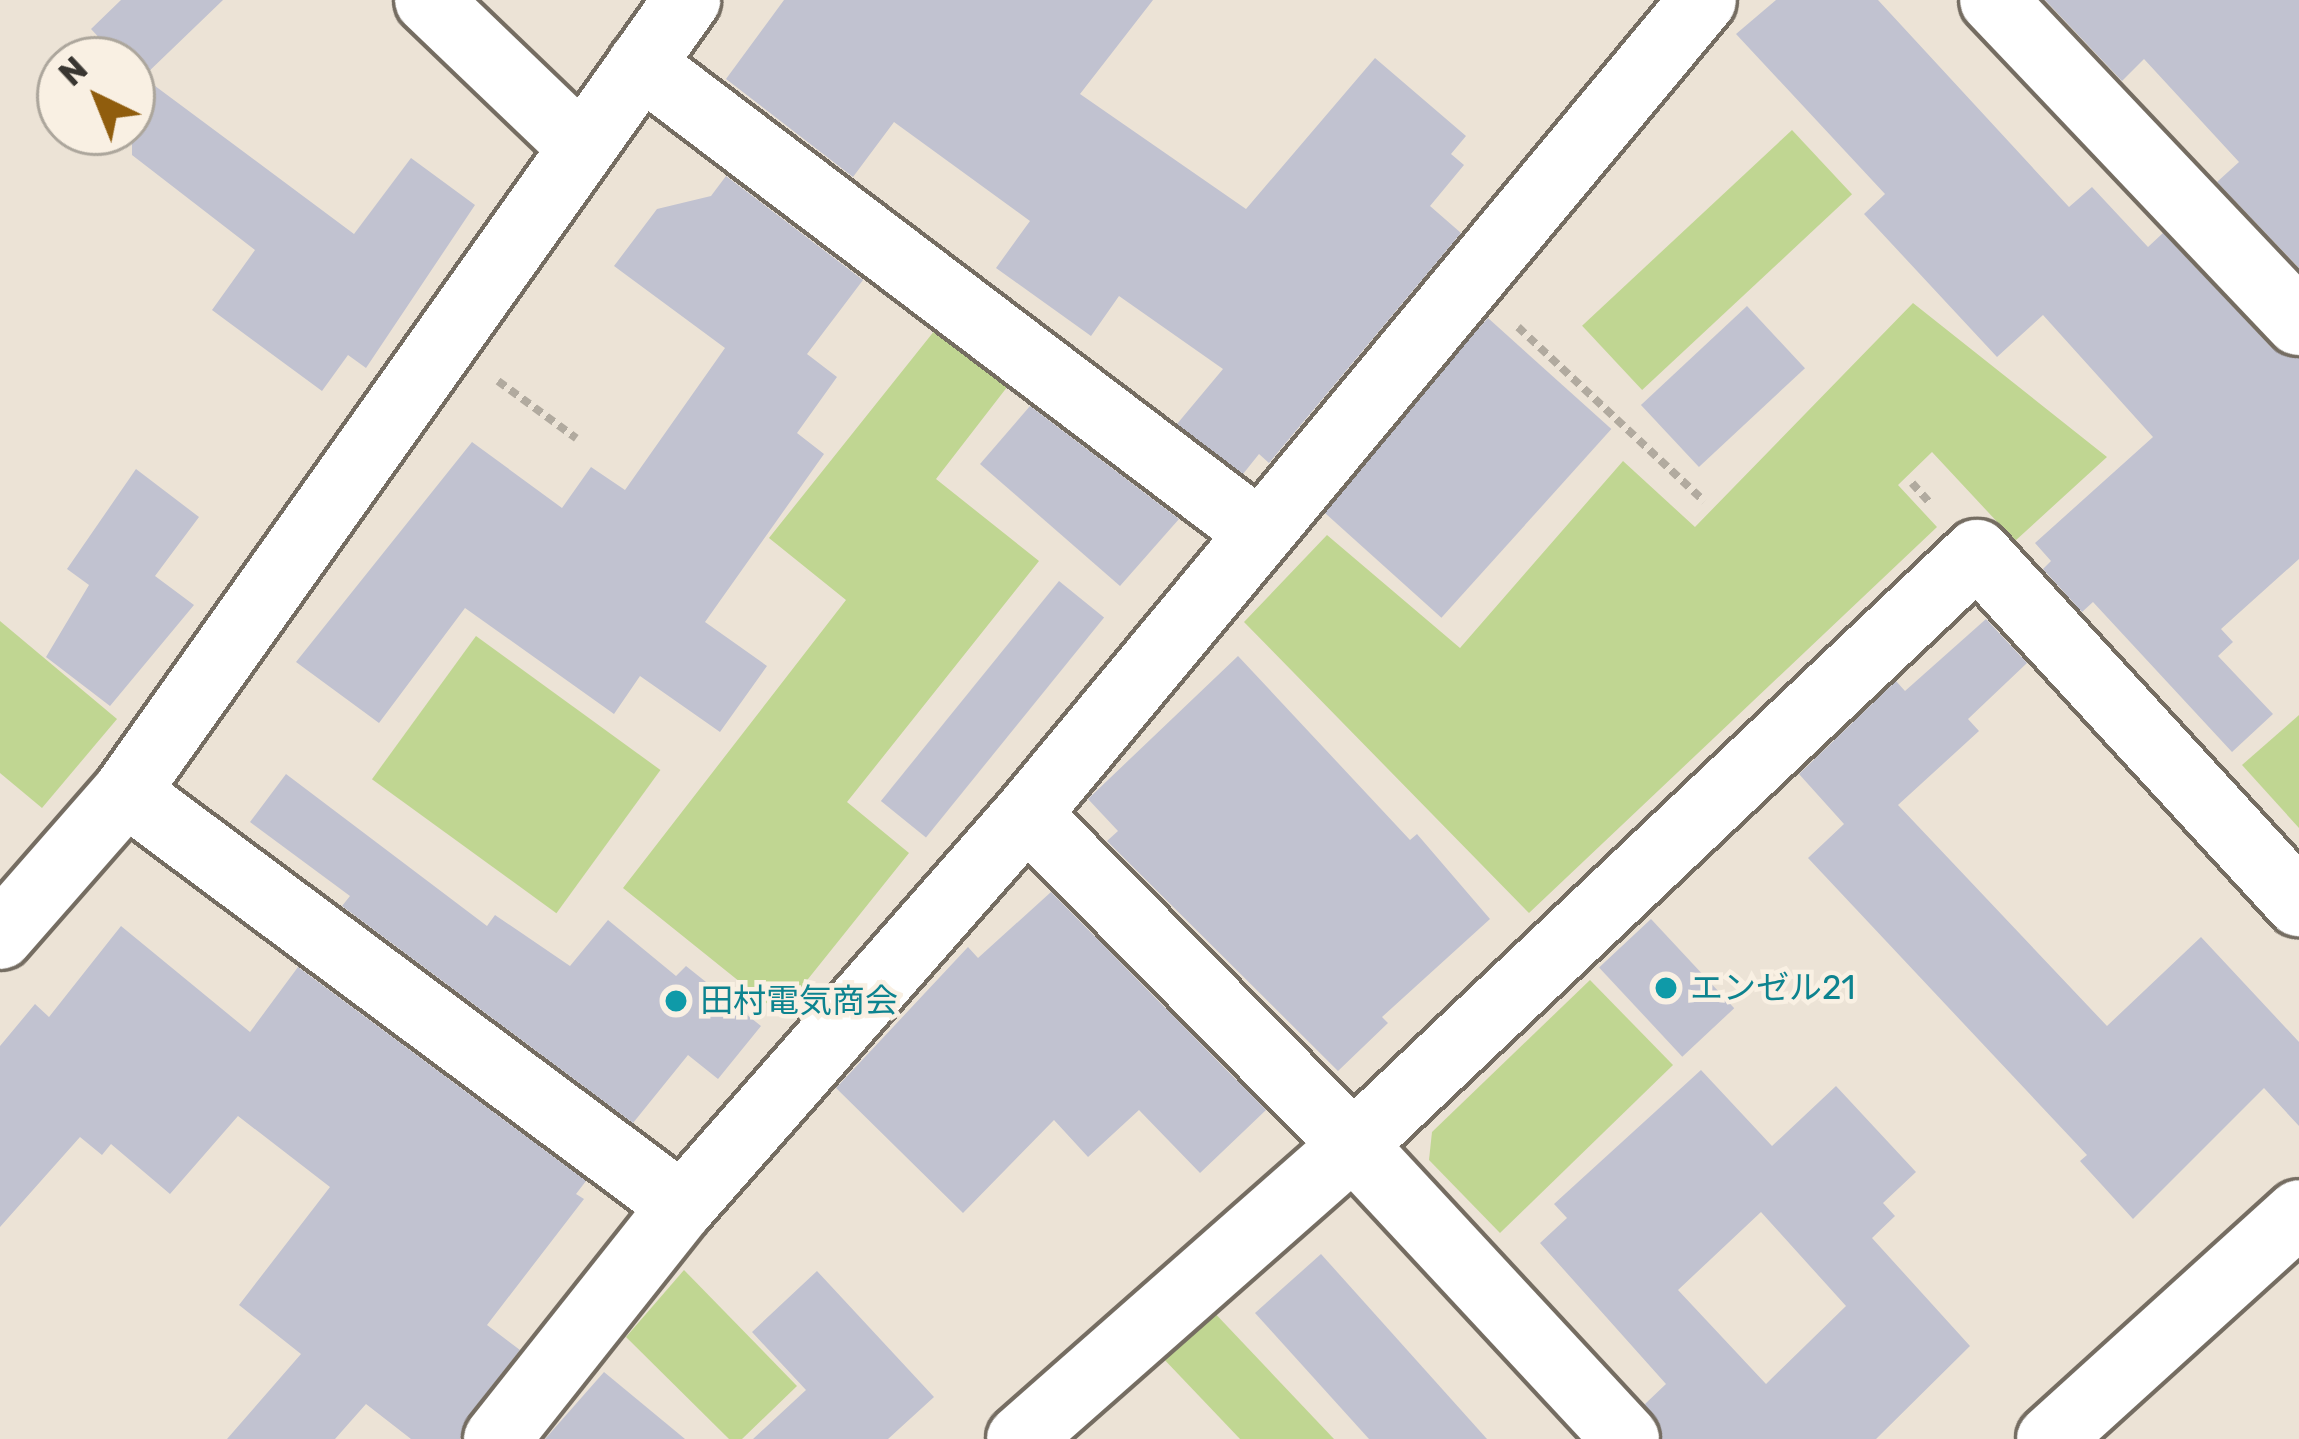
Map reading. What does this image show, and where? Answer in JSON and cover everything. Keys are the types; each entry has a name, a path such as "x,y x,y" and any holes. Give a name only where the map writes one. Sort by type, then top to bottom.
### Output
{"street":[{"path":"428,0 579,145"},
{"path":"0,936 126,792 579,145 687,0"},
{"path":"496,1439 682,1206 1027,814 1702,0"},
{"path":"1994,0 2299,322"},
{"path":"641,64 1257,531"},
{"path":"1020,1439 1353,1144 1977,553 2299,903"},
{"path":"126,792 682,1206"},
{"path":"1027,814 1353,1144 1626,1439"},
{"path":"2050,1439 2299,1213"}],"path":[{"path":"1469,281 1704,502"},
{"path":"494,379 576,438"}],"green space":[{"path":"1792,130 1852,194 1642,390 1582,326"},
{"path":"1913,303 2107,457 2015,541 1932,452 1898,485 1937,527 1529,913 1244,622 1327,535 1460,648 1623,461 1695,527"},
{"path":"939,325 1011,382 936,479 1039,561 847,802 909,853 780,1014 623,888 846,600 769,538"},
{"path":"0,621 117,719 42,808 0,773"},
{"path":"476,636 660,770 556,913 372,779"},
{"path":"2299,715 2299,828 2242,765"},
{"path":"1590,980 1673,1065 1500,1233 1429,1160 1432,1132"},
{"path":"684,1270 797,1386 742,1439 729,1439 626,1337"},
{"path":"1209,1307 1334,1439 1240,1439 1160,1355"}],"building":[{"path":"121,0 223,0 156,64 156,36 98,36 91,29"},
{"path":"784,0 1153,0 1080,94 1246,209 1375,58 1466,136 1451,154 1464,165 1430,206 1461,233 1269,463 1259,454 1243,474 1177,424 1223,369 1119,296 1091,336 996,268 1030,221 894,122 853,177 726,79"},
{"path":"1776,0 1878,0 2069,207 2092,187 2148,247 2163,233 2272,348 2299,358 2299,559 2221,629 2233,642 2218,656 2273,714 2232,752 2093,602 2082,612 2043,569 2051,561 2035,543 2153,437 2043,315 1997,357 1864,214 1885,194 1736,34"},
{"path":"2045,0 2299,0 2299,268 2217,182 2239,162 2144,59 2122,81"},
{"path":"156,87 354,234 411,158 475,205 366,368 348,355 322,391 212,310 255,250 133,156 156,156"},
{"path":"726,176 863,280 807,354 837,377 797,433 824,454 705,622 767,666 720,732 640,676 614,714 465,608 379,723 296,662 472,442 562,508 591,467 625,490 725,348 614,266 657,209 711,196"},
{"path":"1747,306 1805,368 1699,467 1641,405"},
{"path":"1488,318 1611,429 1441,618 1318,507"},
{"path":"1030,406 1179,519 1120,586 980,464"},
{"path":"136,469 199,517 155,576 194,605 110,706 46,657 89,585 67,569"},
{"path":"1059,581 1104,618 926,837 881,801"},
{"path":"1986,619 2027,663 1968,719 1979,731 1898,805 2107,1026 2201,937 2299,1042 2299,1126 2264,1088 2133,1219 2080,1161 2087,1155 1808,858 1844,824 1799,774 1896,681 1905,691"},
{"path":"1238,656 1410,840 1417,834 1490,919 1382,1017 1388,1023 1338,1071 1107,841 1118,831 1088,799"},
{"path":"286,774 487,926 495,915 570,966 608,920 676,976 686,966 761,1026 718,1079 688,1055 633,1123 342,906 350,896 250,822"},
{"path":"1051,892 1266,1110 1200,1173 1139,1110 1088,1157 1054,1120 963,1213 836,1088 968,947 978,958"},
{"name":"エンゼル21","path":"1651,919 1734,1008 1682,1057 1599,967"},
{"path":"121,926 250,1032 298,967 586,1181 576,1194 584,1199 487,1325 520,1350 468,1416 460,1439 411,1439 366,1404 335,1439 227,1439 301,1354 239,1305 330,1187 238,1116 170,1194 111,1144 102,1155 80,1137 0,1227 0,1046 35,1004 49,1017"},
{"path":"1701,1070 1772,1146 1836,1086 1916,1172 1883,1203 1895,1216 1872,1238 1970,1346 1876,1439 1662,1439 1645,1404 1666,1384 1540,1243 1567,1218 1554,1204","holes":["1761,1212 1846,1306 1766,1384 1678,1290"]},
{"path":"1321,1254 1487,1439 1369,1439 1255,1313"},
{"path":"817,1271 934,1397 888,1439 753,1439 806,1390 752,1332"},
{"path":"604,1372 685,1439 545,1439"}],"place":[{"name":"エンゼル21","path":"1666,988"},
{"name":"田村電気商会","path":"676,1001"}]}
